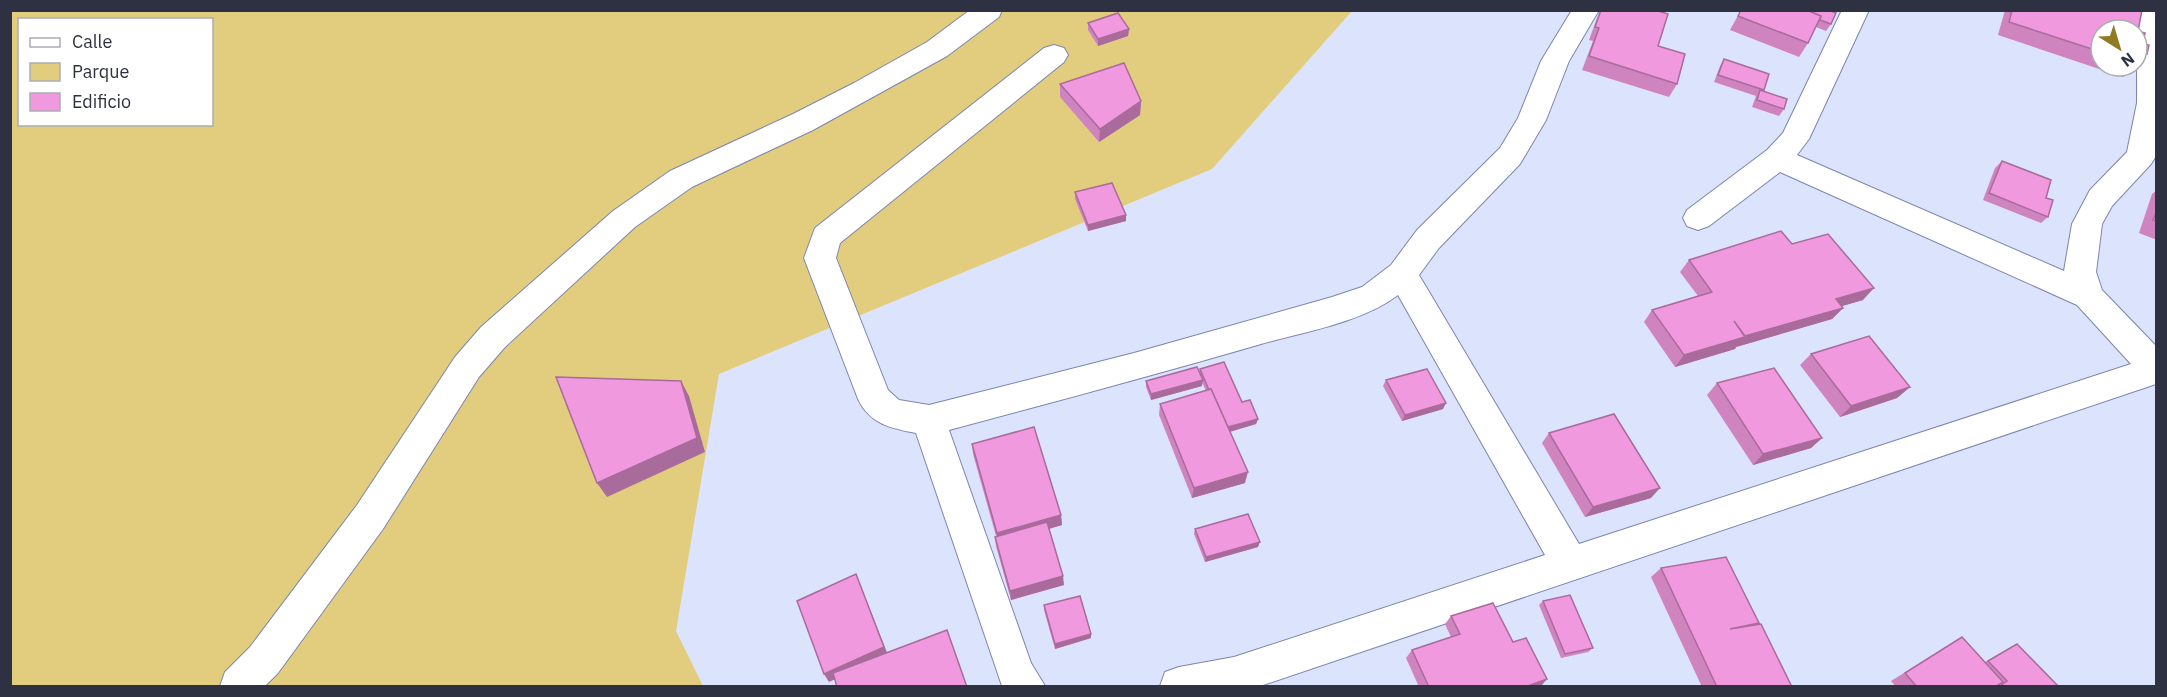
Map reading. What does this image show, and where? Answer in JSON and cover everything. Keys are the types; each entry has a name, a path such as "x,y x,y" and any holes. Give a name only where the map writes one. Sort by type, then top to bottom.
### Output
{"street":[{"path":"239,687 264,660 304,608 370,517 467,367 493,337 624,219 681,179 803,122 854,95 937,49 989,10"},
{"path":"1054,55 826,237 820,258 875,399 890,413 929,420 1134,367 1334,310 1373,296 1402,274 1428,239 1510,156 1532,120 1555,61 1586,10"},
{"path":"1698,218 1777,158 1794,139 1857,10"},
{"path":"1179,687 1236,681 1570,564 2157,369 2088,296 2080,272 2087,224 2101,198 2140,156 2151,104 2151,27 2154,10"},
{"path":"1777,158 2088,296"},
{"path":"1402,274 1570,564"},
{"path":"929,420 1016,674 1025,687"}],"green space":[{"path":"10,11 1352,11 1212,169 719,374 676,631 703,686 11,686"}],"building":[{"path":"1601,10 1655,10 1668,14 1658,46 1685,54 1677,84 1589,56 1599,28 1595,27"},
{"path":"1741,10 1807,10 1821,16 1808,43 1738,16"},
{"path":"1807,10 1828,10 1836,13 1831,24 1820,20 1821,16"},
{"path":"2012,10 2142,10 2140,18 2089,18 2089,48 2009,22"},
{"path":"1118,13 1129,29 1098,39 1088,23"},
{"path":"1724,59 1769,74 1764,90 1718,75"},
{"path":"1124,63 1141,101 1100,129 1060,84"},
{"path":"1760,90 1787,99 1784,109 1757,100"},
{"path":"2002,161 2051,180 2046,198 2053,200 2048,217 1989,193"},
{"path":"1112,183 1126,215 1088,225 1075,192"},
{"path":"1781,231 1792,244 1828,234 1874,288 1836,299 1843,308 1745,336 1734,321 1745,337 1684,355 1652,310 1712,292 1689,260"},
{"path":"1869,336 1910,387 1851,406 1811,354"},
{"path":"1224,362 1242,402 1250,400 1258,419 1228,427 1200,369"},
{"path":"1197,367 1203,380 1151,394 1146,381"},
{"path":"1774,368 1822,438 1763,454 1717,383"},
{"path":"1427,369 1446,403 1405,415 1386,380"},
{"path":"556,377 681,381 697,438 597,483"},
{"path":"1211,389 1248,472 1194,488 1160,404"},
{"path":"1614,414 1660,488 1593,507 1549,433"},
{"path":"1034,427 1061,515 997,533 972,444"},
{"path":"1248,514 1260,542 1206,557 1195,529"},
{"path":"1047,522 1063,576 1010,591 995,537"},
{"path":"1726,557 1759,623 1730,629 1761,624 1792,687 1717,687 1661,568"},
{"path":"856,574 884,647 824,674 797,601"},
{"path":"1570,595 1593,648 1565,654 1543,601"},
{"path":"1080,596 1091,634 1055,644 1044,605"},
{"path":"1493,603 1513,642 1526,638 1547,679 1525,687 1429,687 1412,650 1460,634 1451,616"},
{"path":"947,630 967,687 837,687 833,673"},
{"path":"1962,637 2003,682 1995,687 1917,687 1905,673"},
{"path":"2017,644 2059,687 1999,687 2007,681 1988,661"}]}
